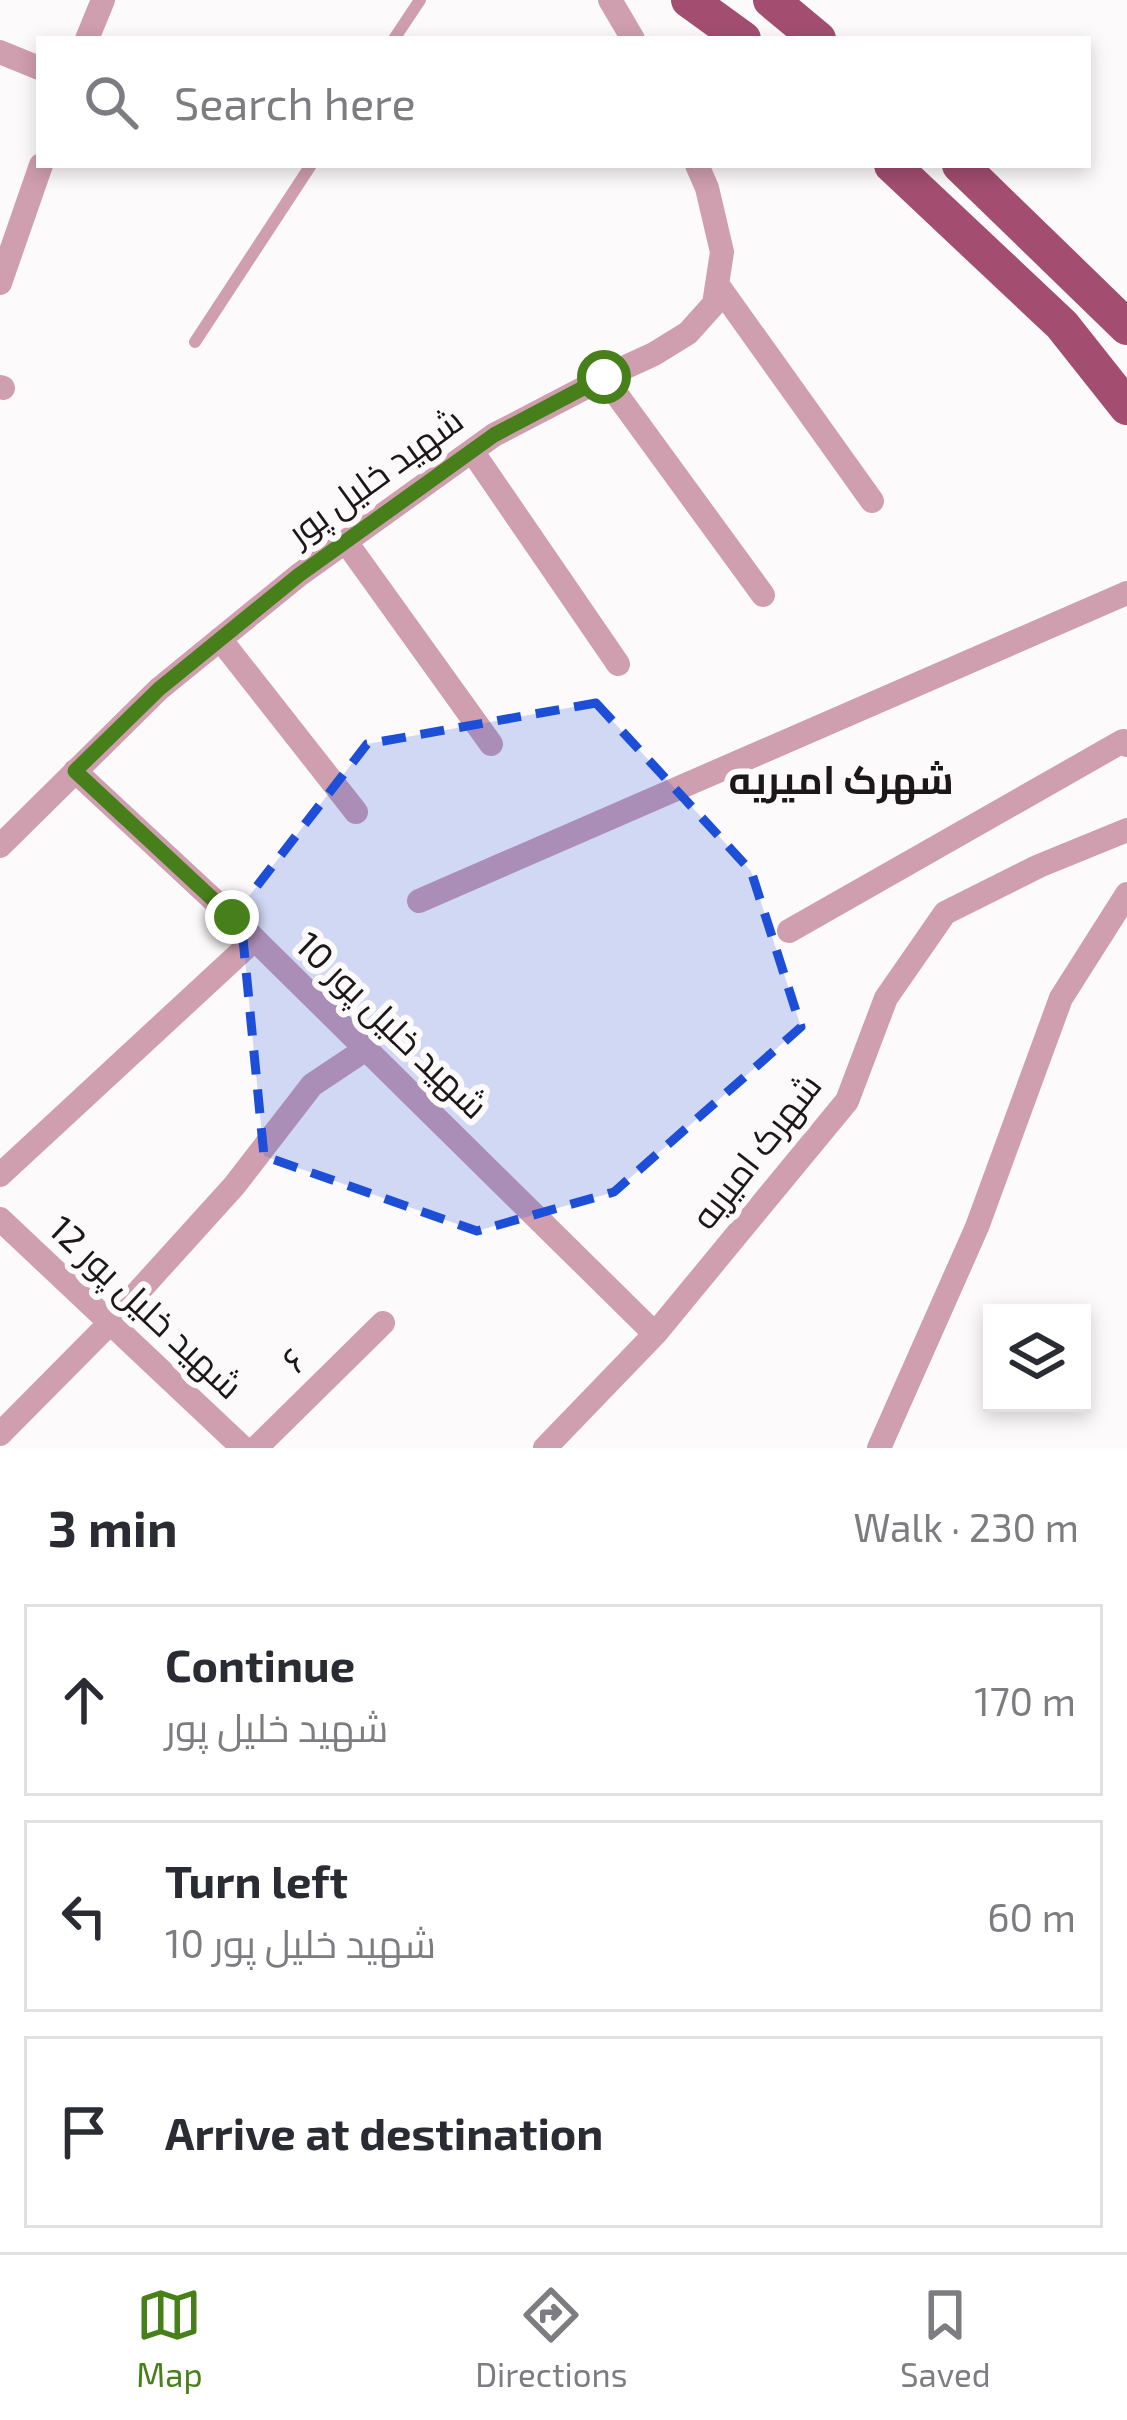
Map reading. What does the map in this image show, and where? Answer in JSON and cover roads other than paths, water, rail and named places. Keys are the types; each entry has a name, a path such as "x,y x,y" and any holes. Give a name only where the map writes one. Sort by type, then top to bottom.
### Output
{"main road":[{"path":"689,0 739,36"},
{"path":"771,0 814,36"},
{"path":"895,168 1063,325 1121,387"},
{"path":"963,168 1123,313"}],"street":[{"path":"88,36 103,0"},
{"path":"610,0 631,36"},
{"path":"0,52 36,67"},
{"path":"0,283 40,168"},
{"path":"699,168 722,252 717,284 872,501"},
{"name":"شهید خلیل پور","path":"0,846 159,689 220,639 494,435 688,333 714,304 717,284"},
{"path":"604,377 763,595"},
{"path":"472,451 618,664"},
{"path":"346,542 491,744"},
{"path":"419,901 1127,593"},
{"path":"220,639 356,812"},
{"path":"790,931 1123,741 1127,746"},
{"name":"شهید خلیل پور 10","path":"75,771 367,1049 655,1334"},
{"name":"شهرک امیریه","path":"545,1448 655,1334 847,1101 886,998 945,913 1039,866 1127,830"},
{"path":"878,1445 977,1227 1061,998 1127,894"},
{"path":"0,1175 254,940"},
{"path":"0,1434 110,1323 234,1186 312,1085 367,1049"},
{"name":"شهید خلیل پور 12","path":"0,1220 243,1448"},
{"name":"۶","path":"256,1448 383,1323"}],"lane":[{"path":"396,36 420,0"},
{"path":"195,342 309,168"}],"district":[{"name":"شهرک امیریه","path":"841,780"}]}
